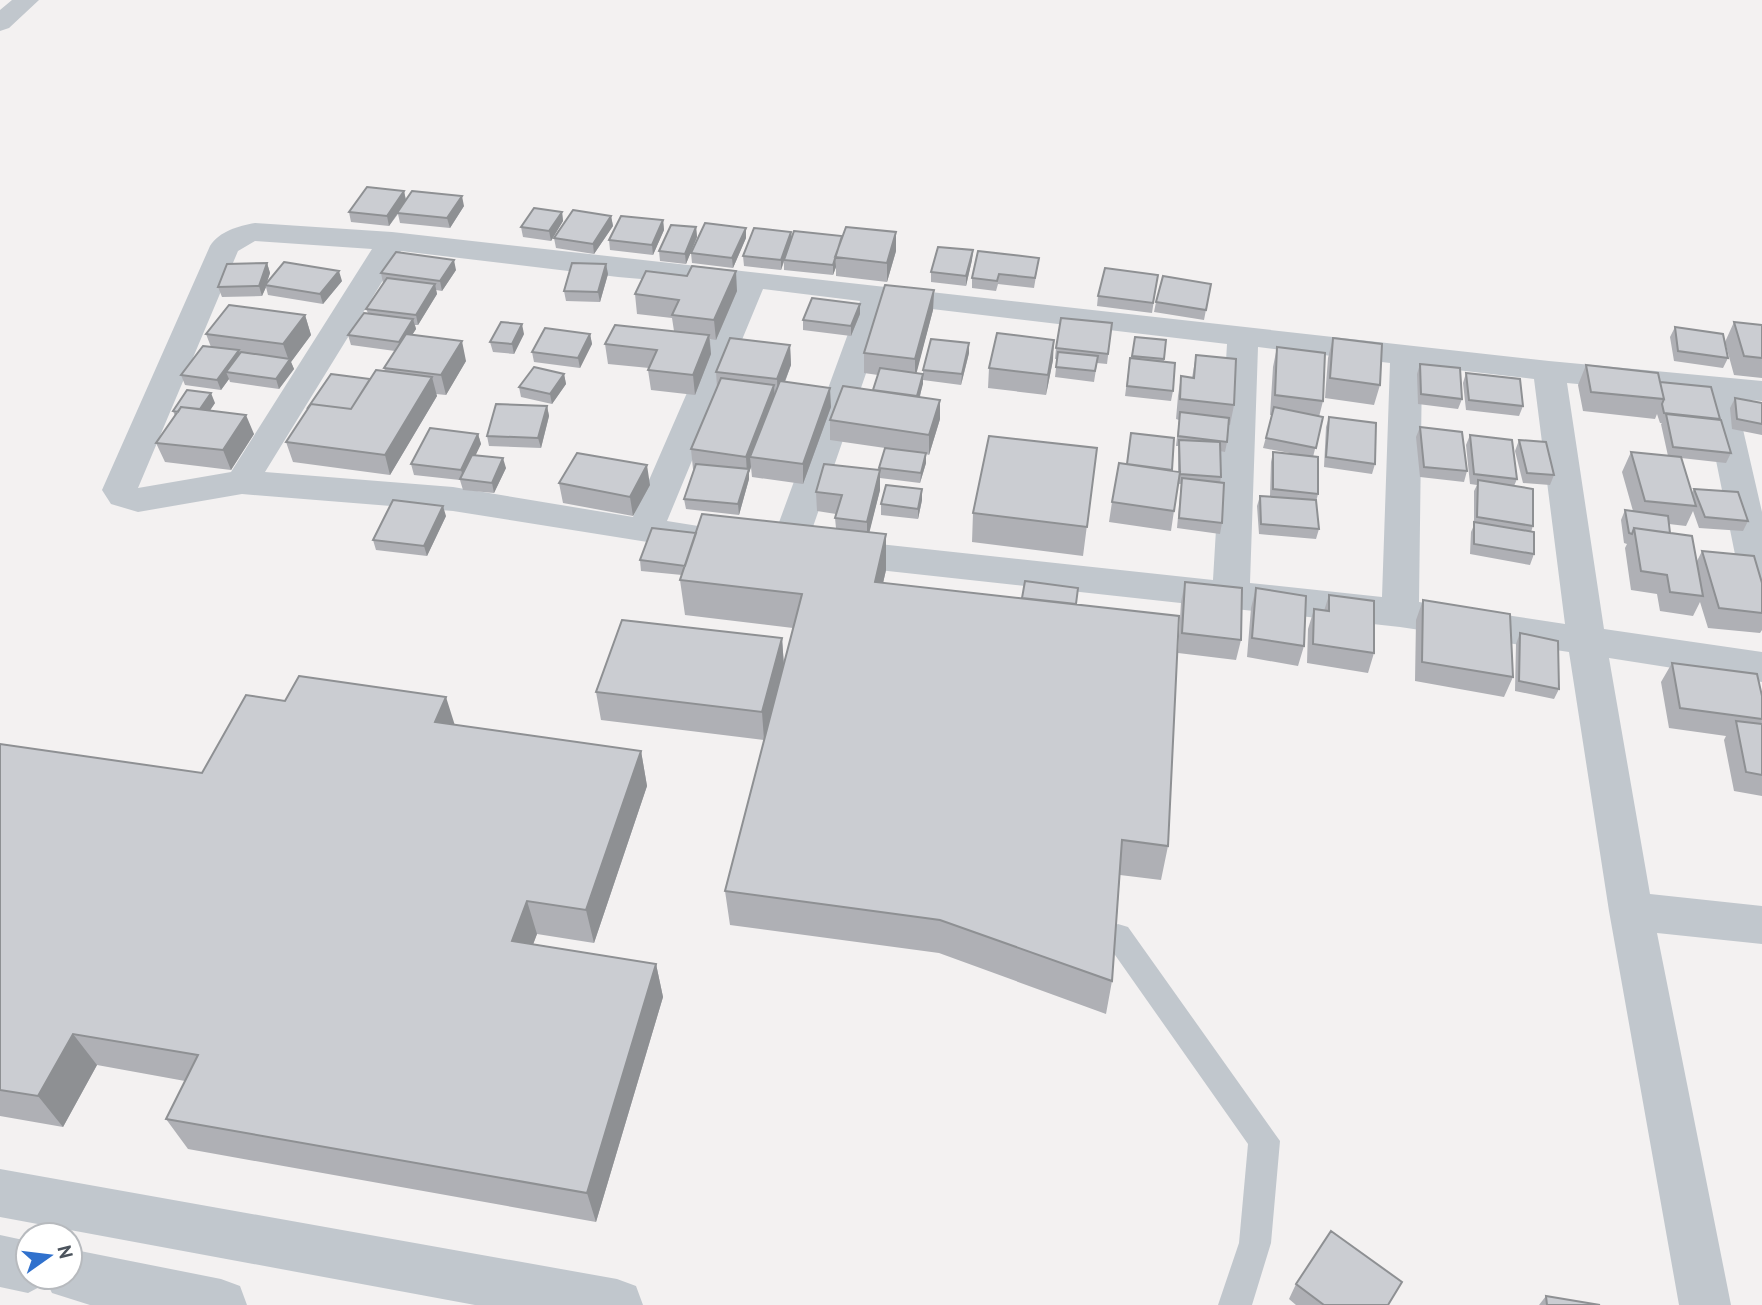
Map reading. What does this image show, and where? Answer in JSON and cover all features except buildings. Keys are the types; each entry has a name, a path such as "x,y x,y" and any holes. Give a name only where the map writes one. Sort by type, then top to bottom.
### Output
{"street":[{"path":"0,23 27,0"},
{"path":"1762,391 1549,371 878,293 618,268 392,241 255,232 245,234 225,246 120,490 123,496 138,500 242,482 453,499 645,531 1231,592 1400,613 1762,667"},
{"path":"242,482 392,241"},
{"path":"645,531 752,279"},
{"path":"788,547 878,293"},
{"path":"1231,592 1242,337"},
{"path":"1400,613 1406,353"},
{"path":"1549,371 1587,642 1631,911 1705,1305"},
{"path":"1717,386 1762,594"},
{"path":"1631,911 1762,925"},
{"path":"0,1193 617,1305"},
{"path":"84,1278 220,1305"}],"lane":[{"path":"1118,936 1264,1141 1255,1242 1235,1305"}]}
